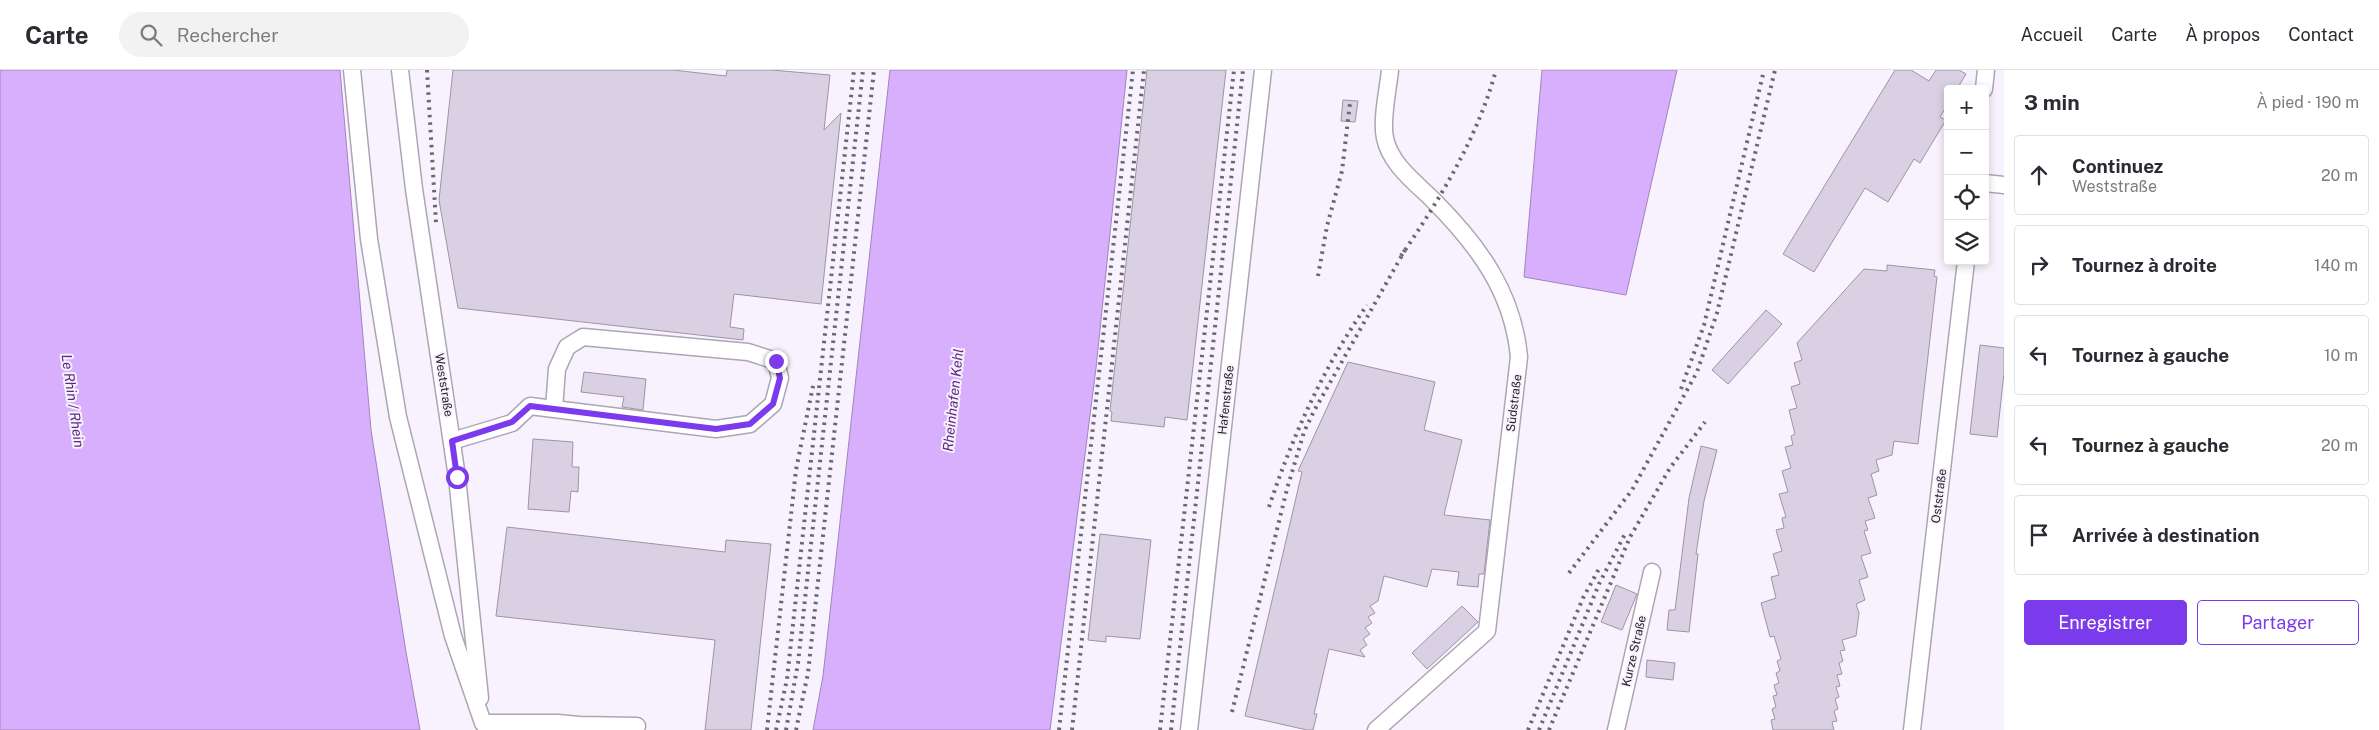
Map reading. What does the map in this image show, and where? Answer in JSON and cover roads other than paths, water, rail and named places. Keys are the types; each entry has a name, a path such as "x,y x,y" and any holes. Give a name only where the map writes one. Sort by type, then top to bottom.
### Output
{"street":[{"path":"352,70 369,239 398,417 453,636 483,727 558,723 579,726 637,726"},
{"name":"Weststraße","path":"400,70 414,189 452,441 475,634 483,727"},
{"name":"Hafenstraße","path":"1189,730 1263,70"},
{"name":"Südstraße","path":"1376,730 1487,632 1518,372 1517,337 1501,289 1491,269 1481,254 1436,203 1399,166 1387,148 1384,131 1390,70"},
{"path":"1984,85 1986,70"},
{"path":"1989,183 2004,185"},
{"name":"Oststraße","path":"1912,730 1966,265"},
{"path":"452,441 512,422 530,406 554,409 716,429 750,424 773,404 780,378 776,361 748,352 583,337 567,347 557,369 554,409"},
{"name":"Kurze Straße","path":"1616,730 1652,572"}],"water":[{"name":"Le Rhin / Rhein","path":"0,70 340,70 371,430 420,730 0,730"},
{"name":"Rheinhafen Kehl","path":"890,70 1127,70 1096,368 1050,730 813,730 823,676"},
{"path":"1542,70 1677,70 1626,295 1524,277"}],"railway":[{"path":"427,70 436,223"},
{"path":"776,730 787,679 854,70"},
{"path":"786,730 798,663 863,70"},
{"path":"796,730 808,673 874,70"},
{"path":"1059,730 1133,70"},
{"path":"1072,730 1144,70"},
{"path":"1160,730 1234,70"},
{"path":"1171,730 1243,70"},
{"path":"1401,256 1430,212 1456,167 1479,119 1496,70"},
{"path":"1681,389 1704,325 1764,70"},
{"path":"1569,573 1632,490 1697,372 1717,313 1775,70"},
{"path":"1318,276 1327,226 1342,171 1350,103"},
{"path":"1232,712 1287,489 1304,432 1405,250"},
{"path":"1269,507 1288,454 1310,403 1336,353 1367,305"},
{"path":"767,730 796,470 814,381"},
{"path":"1549,730 1630,537 1670,468 1705,422"},
{"path":"1539,730 1599,584 1626,532"},
{"path":"1528,730 1583,598 1600,567"}]}
